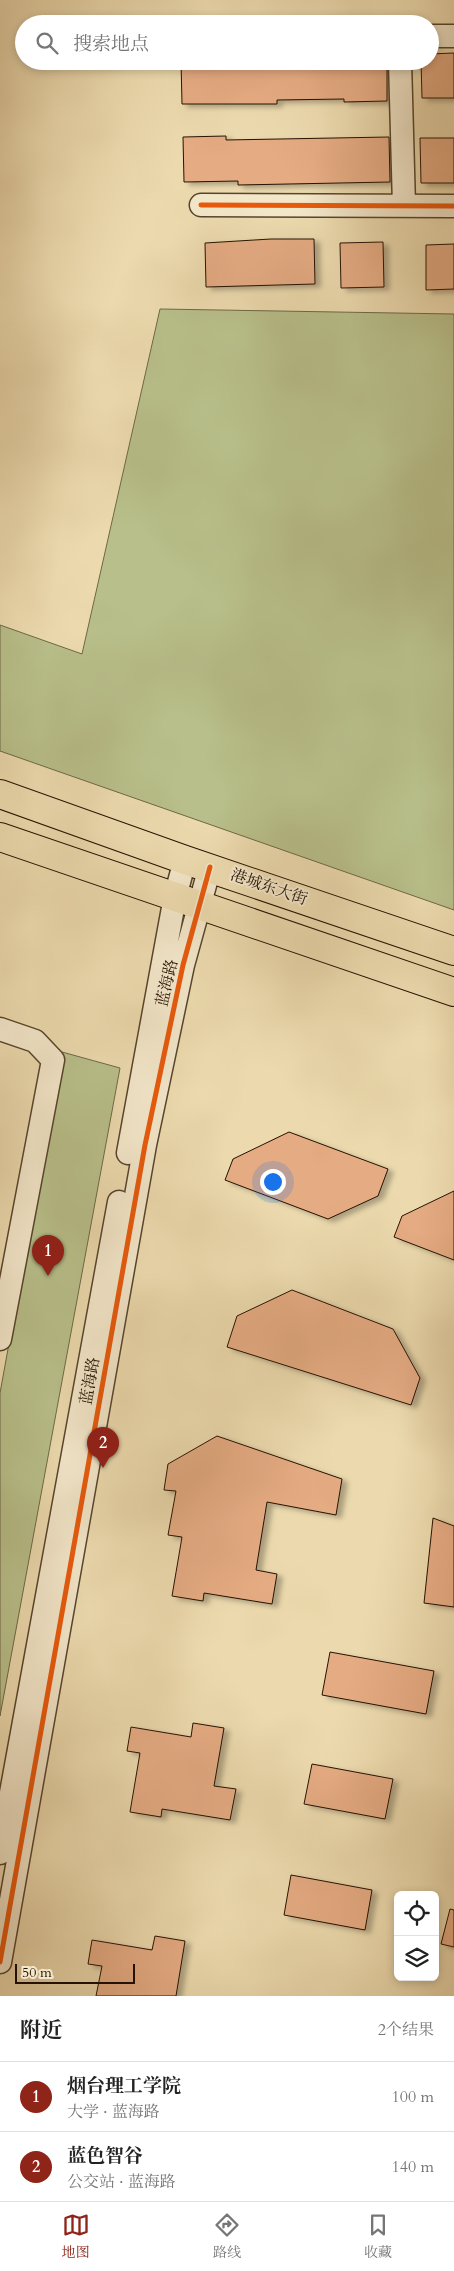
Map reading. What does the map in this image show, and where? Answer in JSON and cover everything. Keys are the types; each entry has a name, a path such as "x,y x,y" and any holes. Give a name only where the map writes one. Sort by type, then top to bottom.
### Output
{"main road":[{"name":"港城东大街","path":"0,794 454,951"},
{"path":"0,837 175,897 201,904 454,992"}],"street":[{"path":"439,36 454,36"},
{"path":"400,70 404,206"},
{"path":"201,205 454,206"},
{"name":"蓝海路","path":"0,1853 175,897 198,863"},
{"name":"蓝海路","path":"0,1962 145,1145 183,965 201,904 198,863"},
{"path":"0,1029 35,1041 53,1060 0,1339"}],"green space":[{"path":"160,309 454,314 454,910 0,751 0,625 82,654"},
{"path":"62,1052 120,1068 0,1716 0,1393"}],"building":[{"path":"454,53 454,98 422,98 421,70 439,70 439,54"},
{"path":"181,70 387,70 387,101 344,102 344,99 277,100 277,104 182,104"},
{"path":"226,136 226,140 389,137 390,182 238,185 238,181 184,182 183,137"},
{"path":"420,138 454,138 454,183 421,183"},
{"path":"271,239 314,239 315,284 206,287 205,243"},
{"path":"383,242 384,287 341,288 340,243"},
{"path":"454,244 454,289 426,290 426,245"},
{"path":"289,1132 388,1169 378,1196 328,1219 225,1180 233,1159"},
{"path":"454,1191 454,1260 394,1237 402,1216"},
{"path":"292,1290 393,1329 420,1378 411,1405 227,1347 237,1316"},
{"path":"217,1436 342,1479 336,1515 267,1502 256,1570 277,1574 272,1604 204,1593 203,1601 172,1596 182,1537 168,1535 176,1491 164,1490 168,1464"},
{"path":"433,1518 454,1526 454,1607 424,1603"},
{"path":"330,1652 434,1671 426,1714 322,1695"},
{"path":"193,1723 224,1728 214,1786 236,1789 230,1820 162,1809 161,1817 130,1812 140,1753 127,1751 131,1727 191,1737"},
{"path":"312,1764 393,1779 385,1819 304,1804"},
{"path":"291,1875 372,1890 365,1930 284,1915"},
{"path":"450,1909 454,1910 454,1947 441,1944"},
{"path":"155,1936 185,1941 176,1996 96,1996 102,1966 88,1964 92,1940 152,1950"}],"cycle path":[{"path":"201,205 454,206"},
{"path":"0,1962 145,1145 183,965 210,867"}],"place":[{"name":"烟台理工学院","path":"48,1276"},
{"name":"蓝色智谷","path":"103,1468"}]}
